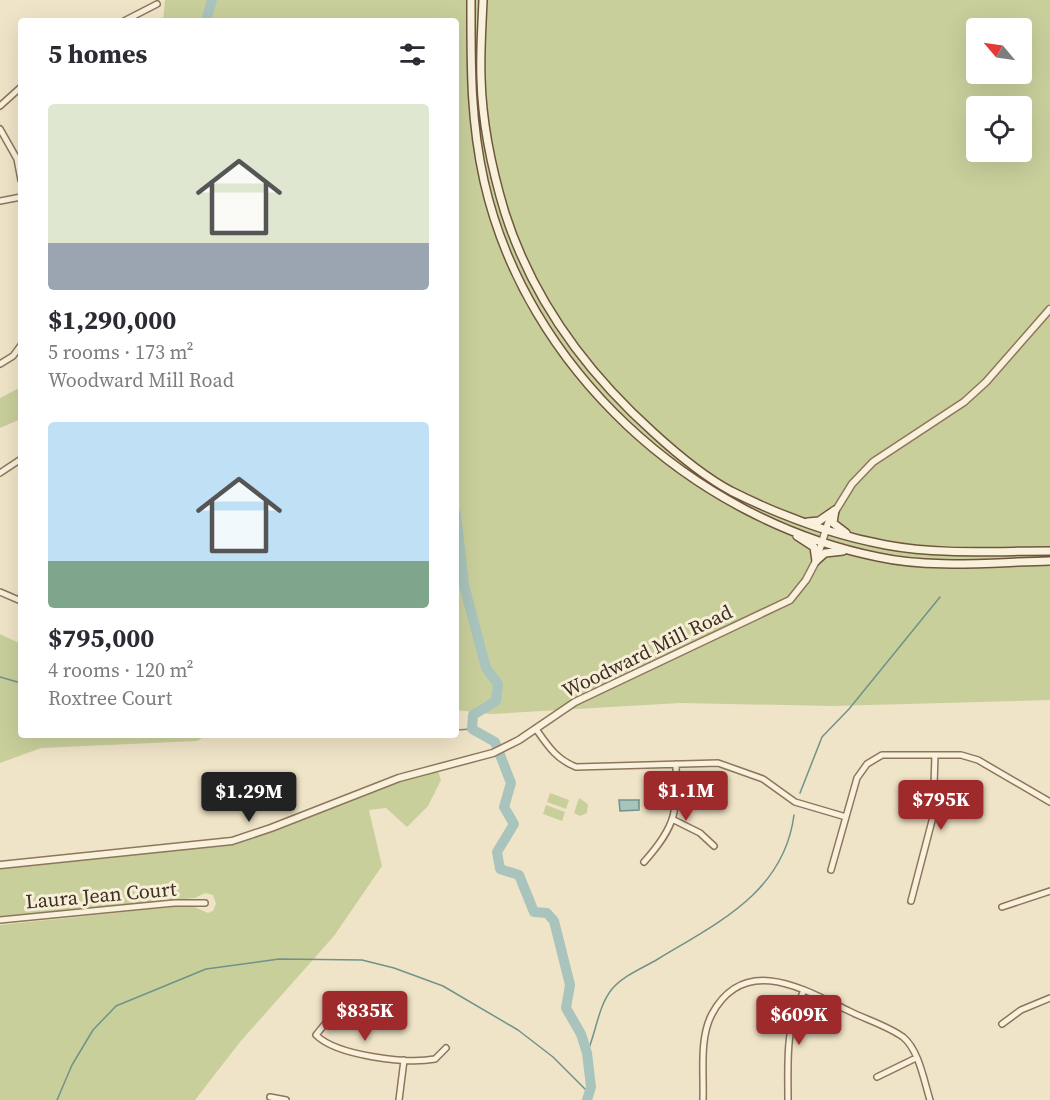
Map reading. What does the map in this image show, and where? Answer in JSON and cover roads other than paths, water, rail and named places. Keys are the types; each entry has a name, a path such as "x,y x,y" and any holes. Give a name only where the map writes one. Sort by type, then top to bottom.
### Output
{"main road":[{"path":"471,0 472,113 485,183 506,250 538,313 577,372 622,422 670,463 726,500 808,542 815,550 816,561"},
{"path":"483,0 481,78 488,140 505,213 539,294 585,364 626,408 677,454 729,490 825,530 886,545 936,552 1050,550"},
{"path":"802,521 819,521 835,510"},
{"path":"835,510 834,525 856,538"},
{"path":"769,521 822,542 878,558 930,563 1050,561"},
{"path":"816,561 825,554 836,551 856,551"}],"street":[{"path":"130,18 157,4"},
{"path":"0,106 18,90"},
{"path":"0,129 18,167"},
{"path":"0,201 18,198"},
{"name":"Woodward Mill Road","path":"0,865 232,841 271,828 399,778 493,753 513,744 575,702 790,600 806,580 816,561 825,530 852,484 873,462 964,402 986,382 1050,309"},
{"path":"0,363 13,356 18,349"},
{"path":"0,473 18,461"},
{"path":"0,592 18,600"},
{"path":"536,729 553,753 564,762 576,767 718,763 763,779 795,802 846,817"},
{"path":"831,870 857,778 867,764 882,755 961,755 978,760 1050,802"},
{"path":"910,901 933,818 935,755"},
{"path":"644,862 662,842 674,820 676,764"},
{"path":"674,820 700,833 714,846"},
{"path":"1002,907 1050,891"},
{"name":"Laura Jean Court","path":"0,920 177,902 205,903"},
{"path":"703,1100 705,1031 712,1013 727,995 746,984 767,979 792,984 904,1038 916,1058 930,1100"},
{"path":"788,1100 787,1039 793,1013 804,990"},
{"path":"1002,1024 1022,1010 1050,998"},
{"path":"369,1003 351,1003 334,1013 316,1035 324,1043 343,1050 404,1060 435,1059 446,1048"},
{"path":"877,1077 916,1058"},
{"path":"399,1100 404,1060"},
{"path":"270,1097 286,1100"}],"water":[{"path":"619,800 639,800 639,810 620,811"}],"waterway":[{"path":"207,18 212,0"},
{"path":"459,541 464,585 486,668 498,684 496,701 473,715 472,729 495,742 511,783 504,807 514,824 497,852 500,869 519,875 534,912 547,913 554,921 570,985 566,1008 581,1034 587,1053 591,1087 587,1100"},
{"path":"800,793 822,737 849,709 940,597"},
{"path":"0,677 18,682"},
{"path":"459,730 472,729"},
{"path":"587,1053 603,1003 612,989 628,976 704,932 745,902 763,885 777,865 788,842 794,815"},
{"path":"57,1100 72,1065 93,1030 116,1006 206,969 279,959 362,960 394,968 443,986 518,1030 553,1057 590,1094"}]}
